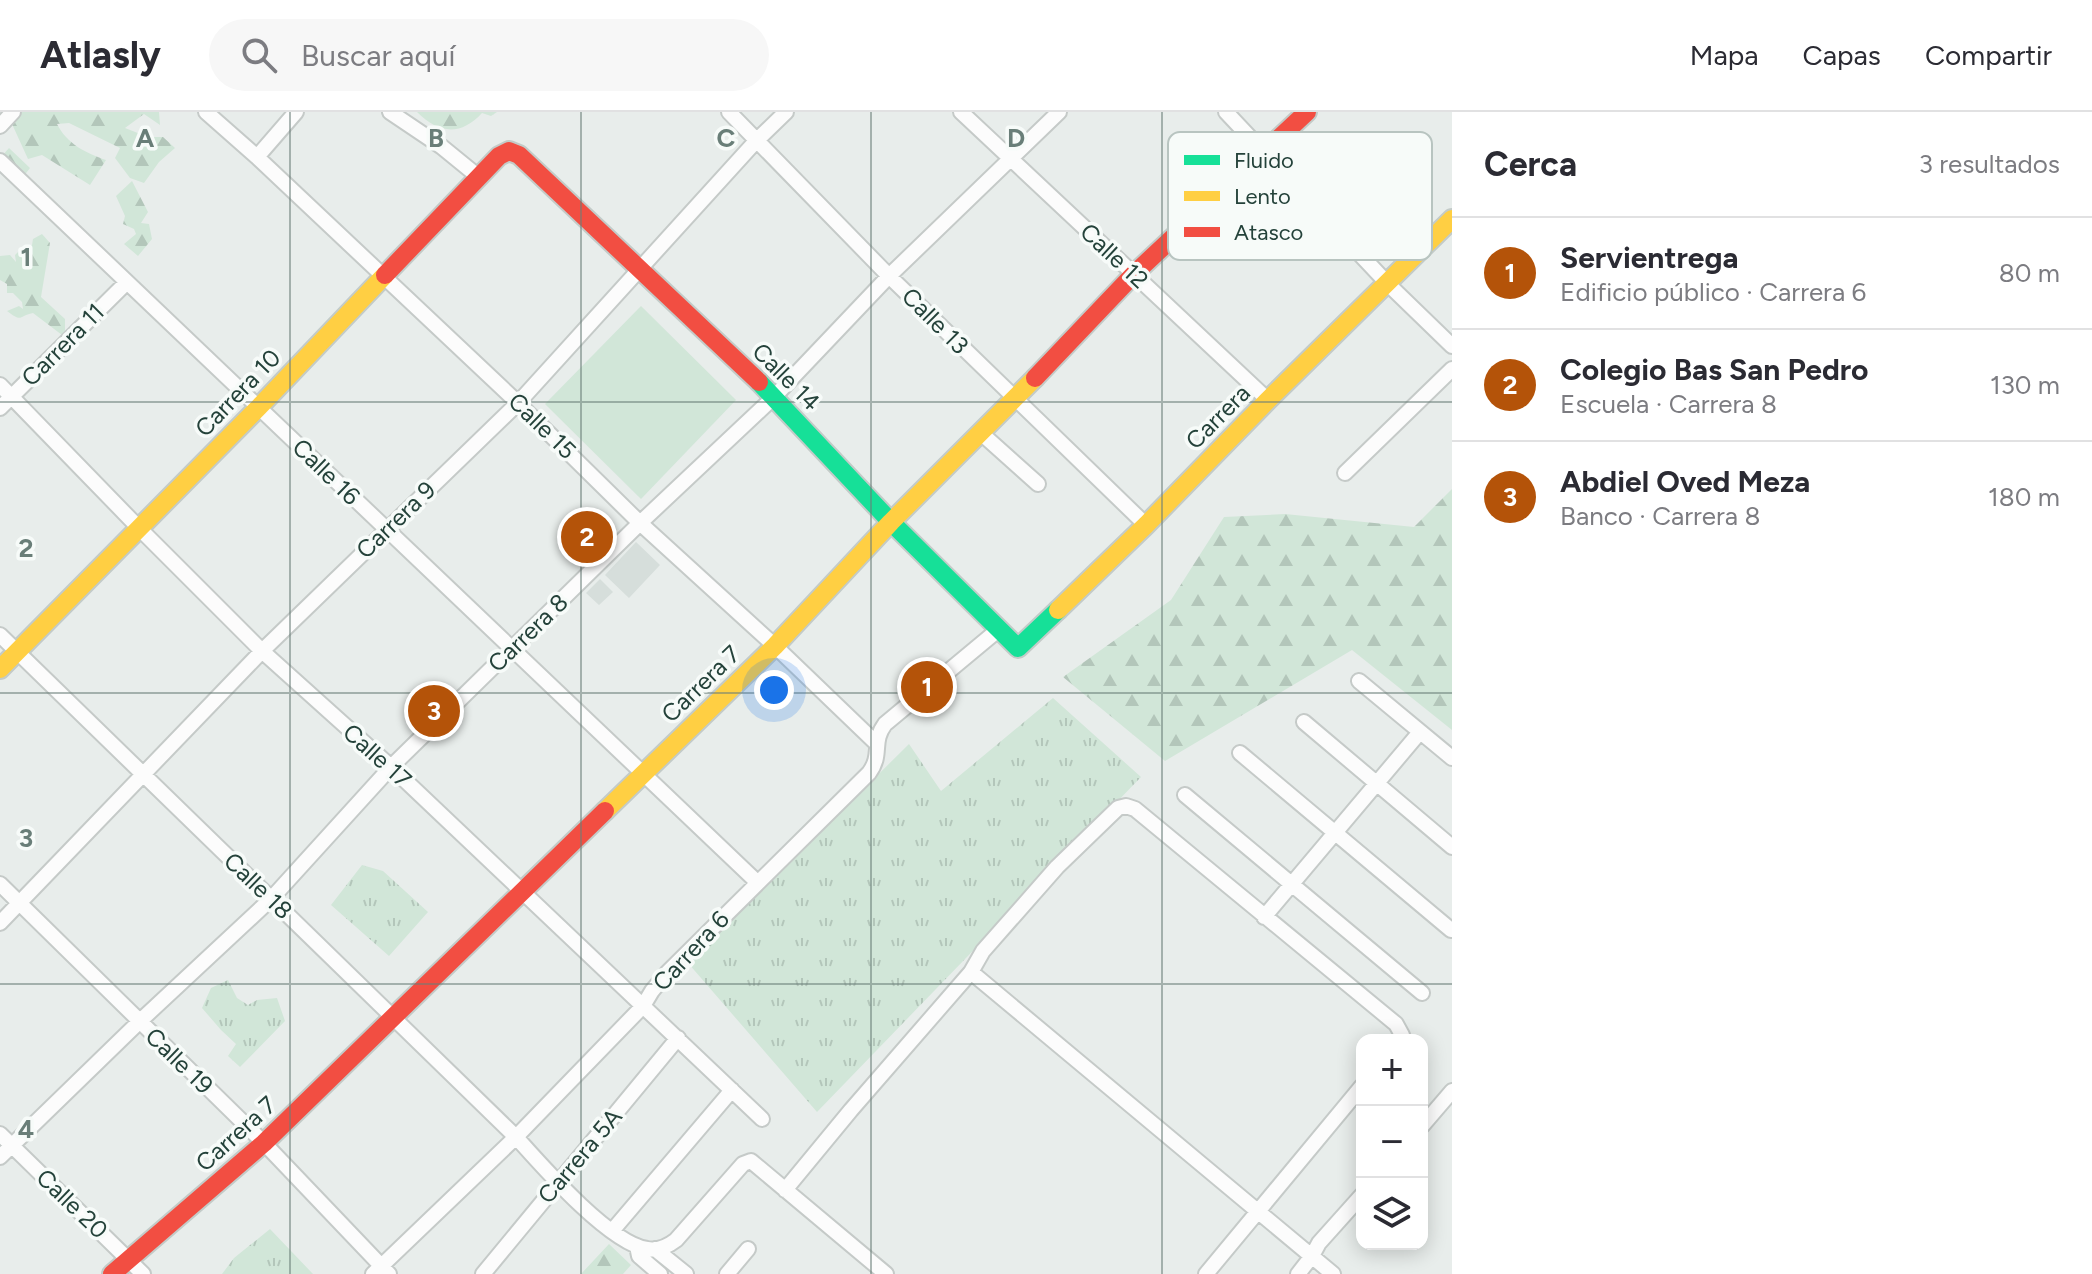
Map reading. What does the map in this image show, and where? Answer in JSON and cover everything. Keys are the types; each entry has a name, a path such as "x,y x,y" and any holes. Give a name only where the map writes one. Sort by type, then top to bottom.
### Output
{"street":[{"path":"0,126 13,112"},
{"name":"Calle 15","path":"206,112 385,277 640,523 876,743"},
{"path":"257,157 296,112"},
{"path":"390,112 442,147 480,178"},
{"name":"Calle 13","path":"729,112 889,276 1146,525"},
{"name":"Carrera 9","path":"0,923 262,651 518,403 756,141 786,112"},
{"name":"Calle 12","path":"961,112 1268,400"},
{"name":"Carrera 8","path":"0,1157 271,899 391,767 640,523 774,397 889,276 1059,112"},
{"path":"1226,112 1246,132"},
{"name":"Carrera 7","path":"1286,132 1307,112"},
{"name":"Carrera 10","path":"0,669 259,407 499,156 509,151"},
{"name":"Calle 14","path":"509,151 519,155 774,397 891,522 1018,648"},
{"name":"Calle 16","path":"0,161 757,882"},
{"name":"Carrera","path":"1432,239 1452,219"},
{"name":"Carrera 7","path":"112,1274 264,1143 775,646 891,522 1168,242"},
{"path":"1366,260 1452,346"},
{"name":"Carrera","path":"1018,648 1412,260"},
{"name":"Carrera 11","path":"0,408 127,282"},
{"path":"1345,473 1452,369"},
{"name":"Calle 17","path":"0,385 262,651 391,767 762,1119"},
{"path":"981,433 1038,484"},
{"name":"Carrera 6","path":"381,1271 643,1006 667,973 869,773 878,757 876,743 885,724 998,630"},
{"name":"Calle 18","path":"0,635 516,1137 557,1183 612,1231 637,1246"},
{"path":"1359,681 1452,758"},
{"path":"1304,722 1452,847"},
{"path":"1264,917 1420,732"},
{"path":"1240,753 1451,930"},
{"path":"1185,795 1422,993"},
{"path":"785,1190 971,972 983,951 1057,867 1118,808 1126,806 1135,809 1396,1024 1401,1034"},
{"name":"Calle 19","path":"0,884 264,1143 381,1271"},
{"path":"971,972 1333,1274"},
{"name":"Carrera 5A","path":"483,1274 678,1038"},
{"path":"612,1231 732,1090"},
{"path":"1428,1119 1452,1091"},
{"path":"1206,1274 1356,1093"},
{"name":"Calle 20","path":"0,1134 143,1274"},
{"path":"667,1259 658,1273 639,1256 637,1246 655,1249 669,1246 743,1164 751,1161 886,1274"},
{"path":"1298,1274 1319,1243 1356,1202"},
{"path":"655,1249 686,1274"},
{"path":"727,1274 748,1249"}],"shaded area":[{"path":"636,542 660,565 629,598 605,575"},
{"path":"600,579 613,592 599,605 586,593"}],"green space":[{"path":"22,112 159,112 160,125 144,114 125,128 148,137 163,137 175,148 159,162 144,183 130,178 115,158 120,148 69,123 57,124 78,147 106,160 90,185 42,155 28,159 12,124"},
{"path":"417,112 497,112 491,116 482,113 466,126 450,129 433,125"},
{"path":"9,148 30,168 23,177 1,157"},
{"path":"132,181 148,212 141,223 149,224 152,239 138,256 124,244 136,234 134,229 123,224 125,216 116,196"},
{"path":"42,234 50,243 41,297 65,319 62,335 33,313 18,318 7,311 19,306 23,309 22,302 13,293 7,293 7,284 0,280 0,256 10,255 16,262 15,255 20,250 27,254 26,246 32,245 33,239"},
{"path":"641,306 736,400 641,499 545,404"},
{"path":"1452,489 1452,730 1352,650 1165,761 1063,677 1171,600 1224,517 1285,514 1414,527"},
{"path":"1053,698 1141,777 817,1112 688,963 909,744 941,791"},
{"path":"362,865 383,871 428,912 389,956 331,905"},
{"path":"228,980 237,998 248,1005 257,1000 277,998 285,1021 240,1067 228,1056 236,1044 202,1008 211,988"},
{"path":"270,1229 313,1274 222,1274 234,1258"},
{"path":"609,1244 631,1265 623,1274 581,1274"}],"traffic: fast":[{"path":"759,382 891,522 1018,648 1058,610"}],"traffic: slow":[{"path":"1432,239 1452,219"},
{"path":"1058,610 1410,260"},
{"path":"0,669 385,275"},
{"path":"605,811 775,646 891,522 1035,378"}],"traffic: jam":[{"path":"1286,132 1307,112"},
{"path":"385,275 499,156 509,151 519,155 759,382"},
{"path":"1035,378 1168,242"},
{"path":"112,1274 264,1143 605,811"}],"place":[{"name":"Colegio Bas San Pedro","path":"587,537"},
{"name":"Servientrega","path":"927,687"},
{"name":"Abdiel Oved Meza","path":"434,711"}]}
